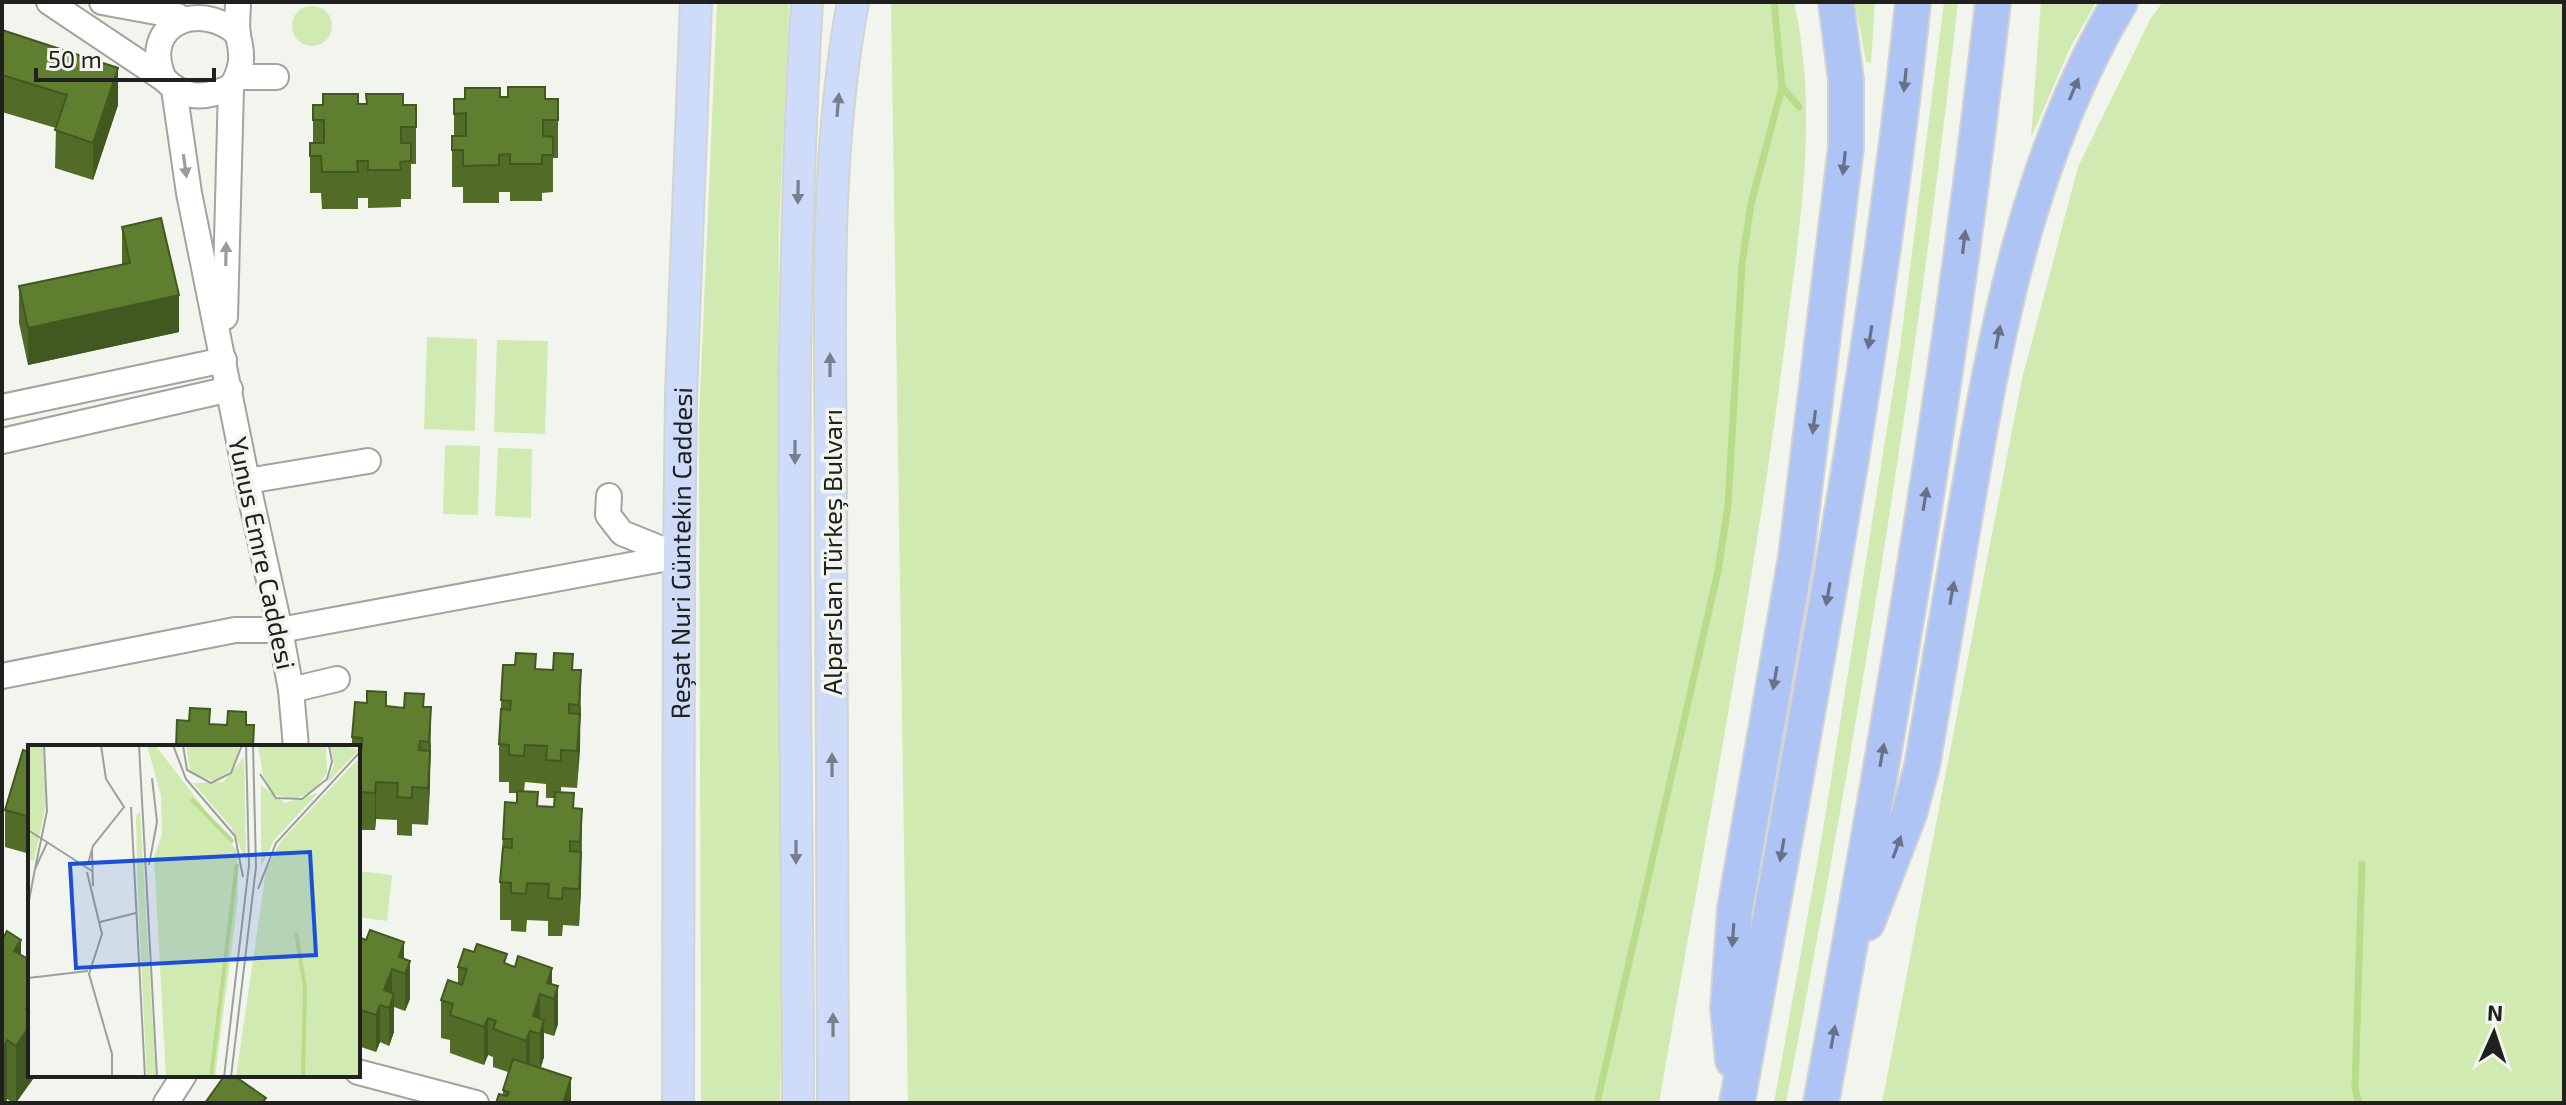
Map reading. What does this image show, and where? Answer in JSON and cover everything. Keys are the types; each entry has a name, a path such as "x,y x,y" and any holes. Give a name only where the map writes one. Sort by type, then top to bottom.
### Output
{"highway":[{"path":"1737,1103 1728,1007 1735,909 1796,557 1846,147 1846,80 1836,2"},
{"path":"1737,1103 1854,445 1886,235 1913,2"},
{"path":"1821,1103 1954,323 1993,2"},
{"path":"1845,970 1877,903 1909,814 1922,766 1984,404 2027,218 2078,80 2120,2"}],"main road":[{"name":"Reşat Nuri Güntekin Caddesi","path":"678,1103 681,396 696,2"},
{"name":"Alparslan Türkeş Bulvarı","path":"798,1103 794,331 798,167 807,2"},
{"name":"Alparslan Türkeş Bulvarı","path":"833,1103 830,290 841,68 853,2"}],"street":[{"path":"49,2 187,95 202,97 234,82 276,77"},
{"path":"102,2 205,11 218,15 238,34"},
{"name":"Yunus Emre Caddesi","path":"224,360 234,82 243,58 238,34 238,2"},
{"name":"Yunus Emre Caddesi","path":"187,10 168,24 160,36 156,51 157,65 169,84 247,481 280,630 291,690 296,745"},
{"path":"2,407 224,360"},
{"path":"2,441 230,389"},
{"path":"247,481 368,461"},
{"path":"609,496 608,515 622,533 679,556"},
{"path":"2,676 235,630 280,630 679,556"},
{"path":"291,690 337,679"},
{"path":"360,1073 476,1103"},
{"path":"166,1103 183,1077"}],"green space":[{"path":"717,2 788,2 789,12 779,230 777,532 783,924 780,1103 701,1103 699,420"},
{"path":"891,2 1794,2 1802,45 1806,132 1795,264 1757,540 1659,1103 908,1103"},
{"path":"1855,2 1875,2 1871,63 1866,62"},
{"path":"1944,2 1958,2 1924,278 1883,554 1837,829 1786,1103 1774,1103 1822,836 1900,347"},
{"path":"2041,2 2096,2 2070,48 2031,138"},
{"path":"2163,2 2564,2 2564,1103 1882,1103 2022,379 2078,167 2151,18"},
{"path":"312,6 326,12 332,26 326,40 312,46 298,40 292,26 298,12"},
{"path":"427,337 477,339 475,431 424,429"},
{"path":"497,340 548,341 545,434 494,432"},
{"path":"445,445 480,446 478,515 443,514"},
{"path":"498,448 532,449 531,518 495,516"},
{"path":"360,871 392,875 387,921 360,917"}],"building":[{"path":"2,30 118,68 93,143 55,130 67,95 2,75"},
{"path":"508,87 545,87 545,99 558,99 558,120 543,120 543,136 553,137 553,155 542,155 542,164 510,164 510,154 499,155 499,165 463,166 463,150 452,150 452,136 466,136 466,113 454,114 454,99 465,99 465,88 500,88 500,97 508,97"},
{"path":"323,94 358,94 358,104 367,104 366,94 403,94 403,105 416,105 416,127 401,127 401,143 411,143 411,161 400,162 401,170 368,170 368,161 357,161 358,172 322,172 321,156 310,156 310,143 324,143 324,120 313,120 313,105 323,105"},
{"path":"161,218 179,295 28,328 19,286 130,263 122,227"},
{"path":"516,653 536,654 535,669 553,670 554,653 573,654 572,670 581,670 579,705 569,704 569,713 580,714 577,751 561,750 561,761 546,760 547,746 525,745 524,756 509,755 509,745 499,744 501,709 510,710 511,701 501,700 503,665 515,665"},
{"path":"367,691 386,692 386,706 404,708 405,693 424,694 423,707 431,707 429,742 420,741 419,750 430,751 428,788 412,787 412,798 397,797 398,783 376,782 375,793 360,792 362,738 352,737 355,702 367,703"},
{"path":"190,708 210,709 209,724 227,725 228,711 246,712 246,725 254,725 253,745 176,745 177,720 189,721"},
{"path":"23,750 28,751 28,816 5,810"},
{"path":"517,791 538,792 537,806 554,807 555,792 574,793 573,808 582,809 580,842 570,841 570,851 581,852 579,889 563,888 562,899 548,898 549,884 527,883 526,894 511,893 511,883 500,882 503,847 512,848 512,839 503,839 505,802 517,803"},
{"path":"370,930 404,942 399,957 410,961 405,974 392,969 384,990 394,994 389,1008 380,1005 376,1015 360,1010 360,938 366,940"},
{"path":"7,931 21,940 14,951 28,959 28,1028 16,1046 7,1040 3,1050 2,1050 2,940"},
{"path":"477,944 507,954 504,963 515,967 518,956 552,968 547,983 558,986 554,999 540,994 533,1016 544,1020 540,1034 530,1031 526,1041 493,1029 496,1021 488,1018 484,1027 450,1015 453,1004 441,1000 448,980 462,985 467,969 458,967 464,949 474,952"},
{"path":"513,1059 571,1078 563,1103 496,1103 499,1094 507,1096 509,1092 503,1090"},
{"path":"224,1077 236,1077 266,1098 262,1103 205,1103"}],"waterway":[{"path":"1597,1103 1718,571 1728,505 1742,264 1751,204 1782,87 1774,2"},
{"path":"1782,87 1799,107"},
{"path":"2359,1103 2355,1089 2362,864"}]}
